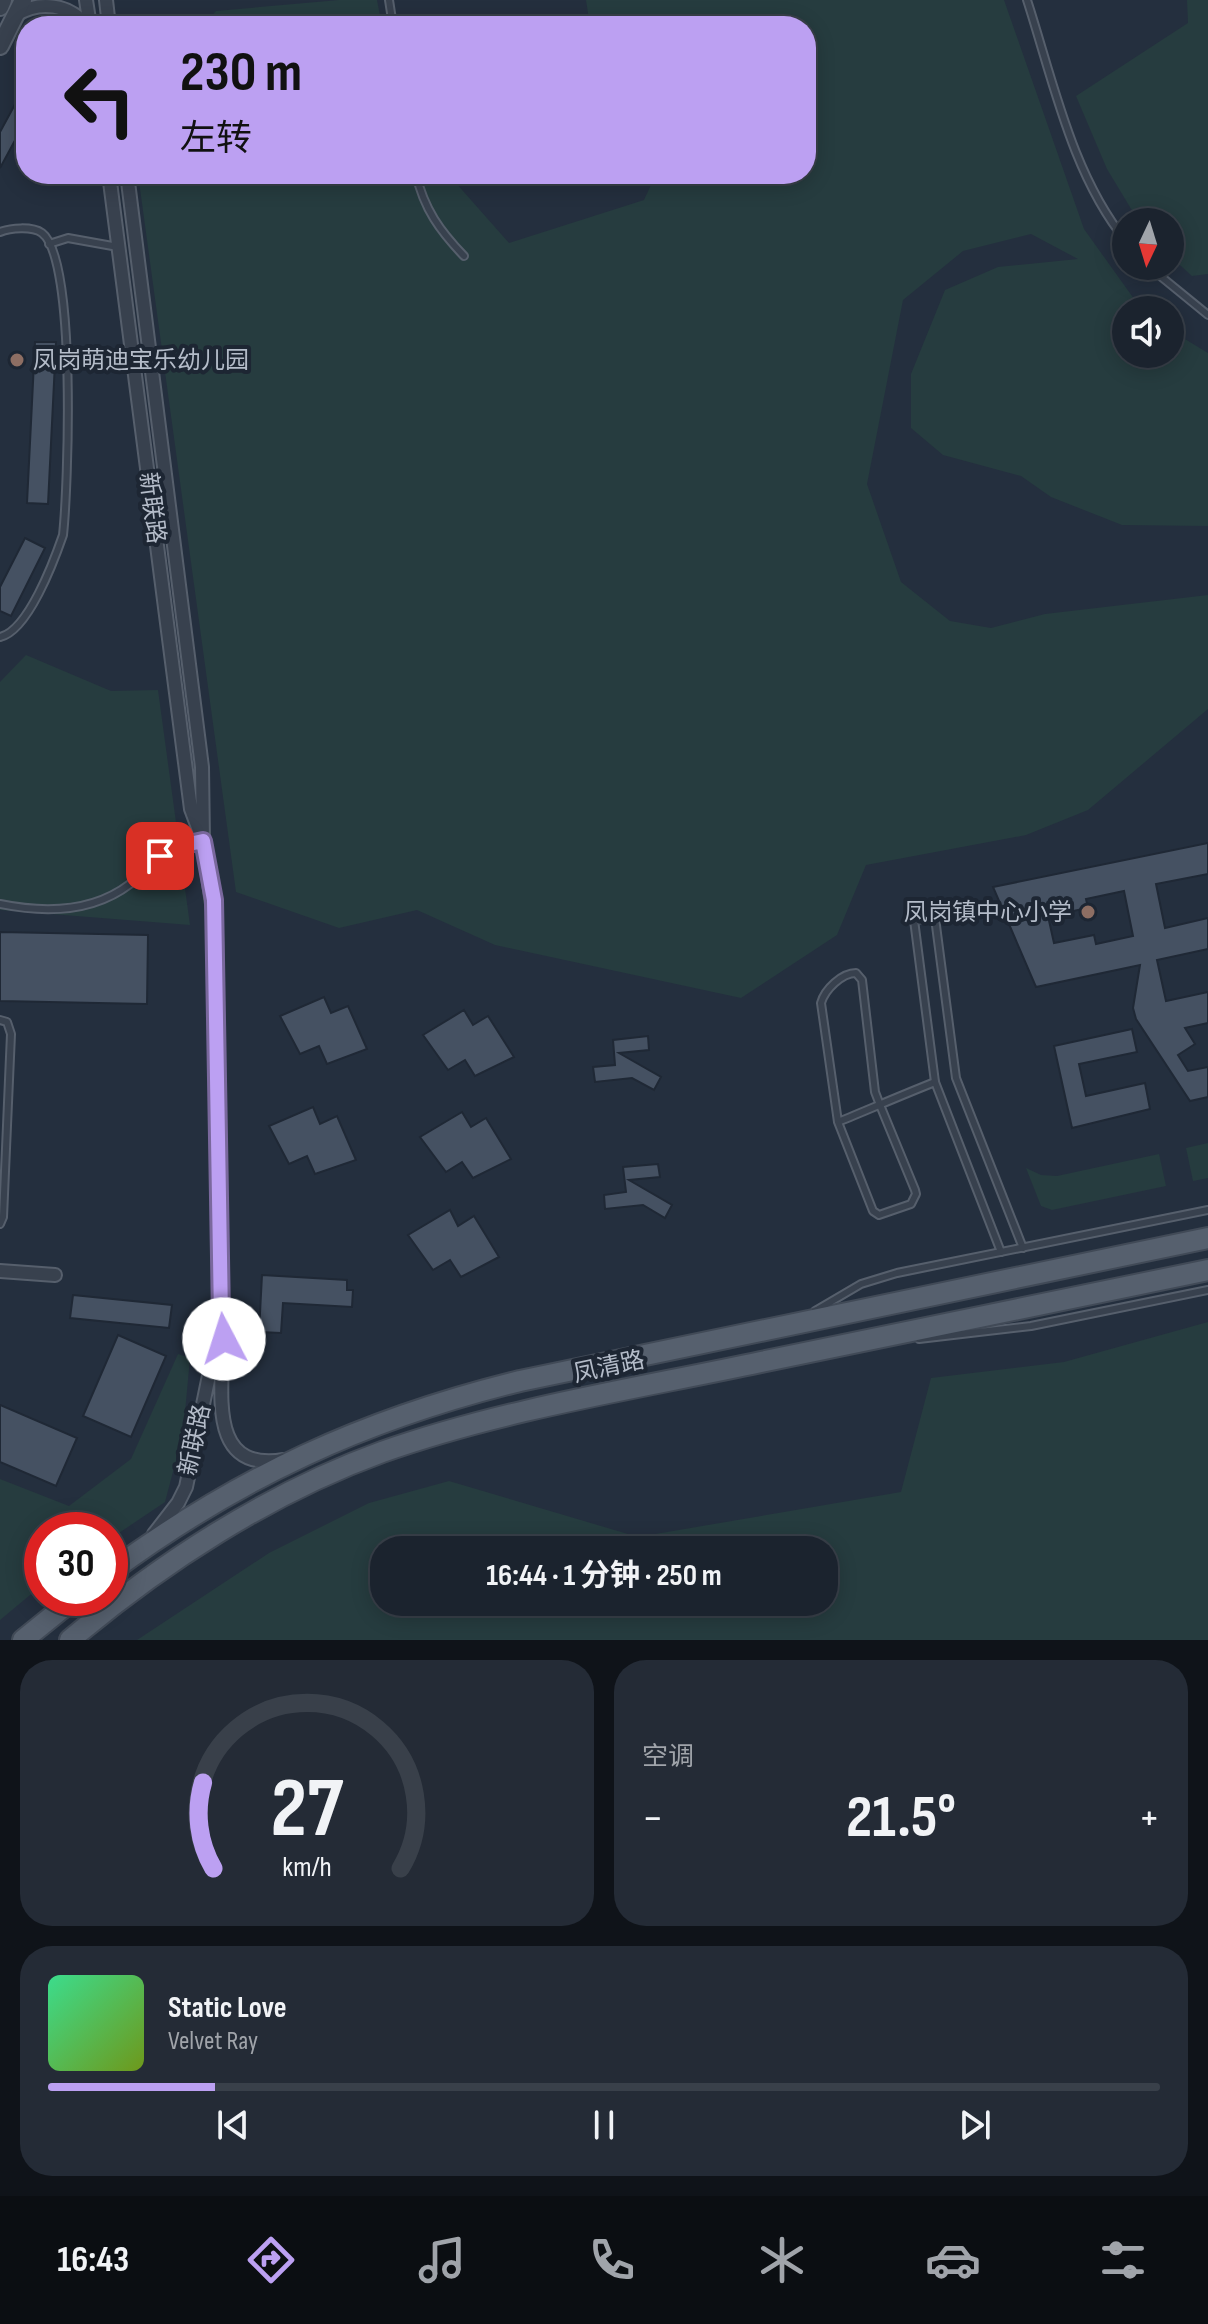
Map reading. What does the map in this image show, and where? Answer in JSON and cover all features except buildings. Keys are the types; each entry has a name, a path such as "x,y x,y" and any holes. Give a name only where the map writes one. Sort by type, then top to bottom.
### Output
{"main road":[{"name":"凤清路","path":"128,1559 295,1458 367,1426 469,1394 1208,1238"},
{"name":"凤清路","path":"70,1640 159,1573 232,1526 298,1490 379,1454 515,1414 1208,1270"},
{"path":"23,1640 53,1616"}],"street":[{"path":"0,7 3,0"},
{"path":"0,46 20,7 55,6 76,16"},
{"name":"新联路","path":"110,184 191,809 203,841"},
{"name":"新联路","path":"128,184 202,767 203,841 216,932 223,1421 228,1443 234,1452 258,1462 295,1458"},
{"path":"0,1271 55,1275"},
{"name":"新联路","path":"140,1550 168,1518 186,1487 221,1317"}],"lane":[{"path":"1027,0 1075,146 1112,220"},
{"path":"419,184 424,205 434,222 464,256"},
{"path":"0,232 33,230 42,233 49,244 62,292 67,344 63,535 56,557 18,628 0,637"},
{"path":"49,244 68,238 118,247"},
{"path":"1165,280 1208,315"},
{"path":"0,904 54,911 107,898 129,885 175,847 203,841"},
{"path":"1001,1252 935,1082 914,920 935,918 956,1078 1023,1248"},
{"path":"851,973 862,980 875,1092 916,1194 911,1204 886,1215 873,1211 838,1122 833,1108 821,1003 826,992 851,973"},
{"path":"0,1020 7,1022 11,1034 3,1217 0,1224"},
{"path":"838,1122 935,1082"},
{"path":"793,1324 878,1278 1208,1210"},
{"path":"816,1351 1031,1326 1208,1290"}],"green space":[{"path":"339,0 377,0 380,16 212,16 216,11"},
{"path":"586,0 1004,0 1084,229 1112,268 1112,280 1121,280 1132,296 1112,296 1112,368 1184,368 1184,338 1208,353 1208,526 1122,525 1051,497 1021,476 943,455 911,428 911,374 945,290 998,267 1078,259 1031,234 963,251 903,300 867,484 901,582 950,621 991,628 1045,614 1208,595 1208,709 1088,810 1026,835 866,865 837,935 741,998 495,945 417,910 339,928 236,892 139,184 457,184 509,243 644,200 651,184 816,184 816,16 588,16"},
{"path":"1187,0 1208,0 1208,274 1192,276 1184,269 1184,208 1131,208 1107,169 1076,96 1188,23"},
{"path":"26,655 111,691 158,690 190,925 0,910 0,682"},
{"path":"1208,1143 1208,1178 1193,1181 1186,1148"},
{"path":"1159,1154 1166,1186 1052,1210 1041,1206 1026,1168 1041,1175 1057,1176"},
{"path":"1208,1322 1208,1640 137,1640 269,1553 369,1503 449,1481 635,1536 370,1536 370,1616 838,1616 838,1536 644,1536 901,1492 931,1378 1064,1362"},
{"path":"178,1354 190,1358 183,1434 165,1502 128,1527 128,1512 24,1512 24,1600 0,1620 0,1479 69,1506 131,1459"}],"place":[{"name":"凤岗萌迪宝乐幼儿园","path":"17,360"},
{"name":"凤岗镇中心小学","path":"1088,912"}],"route":[{"path":"160,856 175,847 203,841 214,900 221,1317 224,1339"}]}
